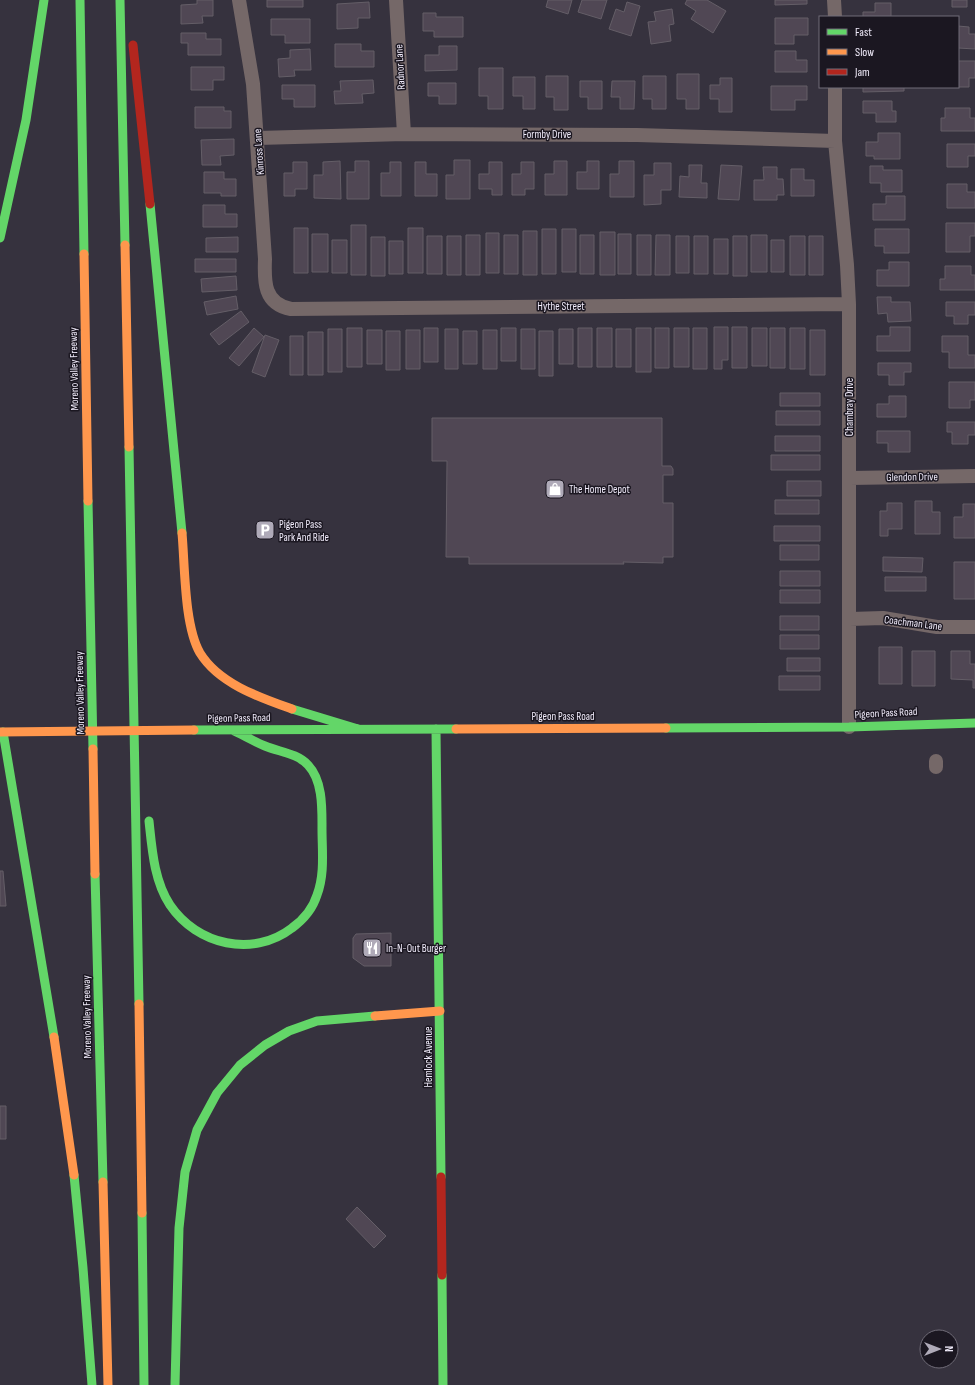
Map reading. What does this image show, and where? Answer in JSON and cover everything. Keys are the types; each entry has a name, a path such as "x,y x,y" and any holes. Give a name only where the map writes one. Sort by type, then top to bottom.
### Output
{"main road":[{"path":"0,238 19,162 36,66 44,0"},
{"name":"Moreno Valley Freeway","path":"80,0 93,773 108,1385"},
{"path":"120,0 134,690 139,771 144,1385"},
{"path":"132,38 153,228 190,622 201,654 222,677 250,693 358,729"},
{"name":"Pigeon Pass Road","path":"2,732 849,727 937,723 975,723"},
{"name":"Hemlock Avenue","path":"436,729 443,1385"},
{"path":"147,810 156,876 171,906 191,928 222,942 243,946 259,944 280,937 304,917 314,903 319,888 322,871 322,817 320,790 316,778 310,767 303,760 292,754 273,749 232,730"},
{"path":"2,732 42,960 71,1152 87,1307 92,1385"},
{"path":"139,771 145,794"},
{"path":"175,1385 179,1228 185,1172 197,1130 217,1093 240,1065 265,1045 288,1031 317,1021 440,1011"}],"street":[{"name":"Kinross Lane","path":"239,0 253,84 258,138 265,259 264,278 268,292 274,303"},
{"name":"Radnor Lane","path":"396,0 404,134"},
{"path":"834,0 835,16"},
{"name":"Chambray Drive","path":"835,88 835,141 847,266 849,304 849,727"},
{"name":"Formby Drive","path":"258,138 404,134 637,135 835,141"},
{"name":"Hythe Street","path":"274,303 291,309 849,304"},
{"name":"Glendon Drive","path":"850,478 975,476"},
{"name":"Coachman Lane","path":"850,618 883,618 937,627 975,627"}],"building":[{"path":"197,0 213,0 213,16 202,16 203,23 181,24 181,5 197,4"},
{"path":"267,0 303,0 303,7 267,7"},
{"path":"548,0 572,0 568,14 546,7"},
{"path":"582,0 607,0 601,19 578,12"},
{"path":"687,0 707,0 726,11 713,33 691,19 696,11 685,4"},
{"path":"775,0 807,0 807,4 775,5"},
{"path":"952,0 967,0 967,7 952,7"},
{"path":"369,2 370,18 358,18 358,28 337,29 337,4"},
{"path":"627,2 640,6 631,36 609,29 616,9 624,12"},
{"path":"875,3 891,3 891,16 863,16 863,12 875,12"},
{"path":"672,9 674,24 669,25 671,41 651,44 648,22 656,21 654,12"},
{"path":"423,13 436,13 436,17 463,17 463,37 434,37 434,31 423,31"},
{"path":"775,18 808,18 808,35 794,35 794,44 775,44"},
{"path":"271,19 310,19 310,43 285,43 285,35 271,35"},
{"path":"959,26 969,27 969,34 975,34 975,49 959,48"},
{"path":"181,33 206,33 206,39 221,39 221,55 188,55 188,43 181,43"},
{"path":"335,44 361,44 361,51 374,51 374,67 335,67"},
{"path":"439,46 457,46 457,70 425,71 425,55 439,55"},
{"path":"310,49 311,70 294,70 295,76 279,77 278,59 290,58 290,50"},
{"path":"775,51 796,51 796,60 807,60 807,72 775,72"},
{"path":"959,61 975,61 975,78 969,78 969,87 959,87"},
{"path":"191,67 224,67 224,80 213,80 213,90 191,90"},
{"path":"479,68 503,68 503,109 488,109 488,96 479,96"},
{"path":"677,74 699,74 699,109 686,109 686,99 677,99"},
{"path":"546,76 568,76 568,110 554,110 554,97 546,97"},
{"path":"643,76 666,76 666,109 652,109 652,99 643,99"},
{"path":"513,77 535,77 535,109 523,109 523,96 513,96"},
{"path":"720,78 732,78 732,112 719,112 719,99 710,99 710,85 720,85"},
{"path":"373,80 374,93 362,94 363,103 335,104 334,91 341,91 340,81"},
{"path":"580,81 602,81 602,109 588,109 588,97 580,97"},
{"path":"612,81 635,81 634,109 620,109 620,97 611,97"},
{"path":"428,83 456,83 456,104 439,104 439,96 428,96"},
{"path":"282,85 315,85 315,107 294,107 294,99 282,99"},
{"path":"771,86 807,86 807,100 795,100 795,110 771,110"},
{"path":"863,88 904,88 904,91 863,92"},
{"path":"863,101 892,101 892,111 896,111 896,122 876,122 876,113 863,113"},
{"path":"195,107 224,107 224,111 231,111 231,128 195,128"},
{"path":"945,108 970,108 970,118 975,118 975,131 941,131 941,118 945,118"},
{"path":"878,133 900,133 900,159 874,159 874,156 866,156 866,142 878,142"},
{"path":"234,139 234,155 220,156 221,165 202,165 201,140"},
{"path":"947,144 975,144 975,156 968,156 968,167 947,167"},
{"path":"454,160 470,160 470,199 446,199 446,175 454,175"},
{"path":"340,161 341,199 314,198 314,175 323,175 323,162"},
{"path":"355,161 369,161 369,199 347,199 347,172 355,172"},
{"path":"554,161 567,161 567,195 545,195 545,174 554,174"},
{"path":"587,161 599,161 599,189 577,189 577,172 587,172"},
{"path":"619,161 634,161 634,197 610,197 610,174 619,174"},
{"path":"293,162 307,162 307,189 295,189 295,196 284,196 284,173 293,173"},
{"path":"390,162 401,162 401,196 381,196 381,173 390,173"},
{"path":"415,162 426,162 426,174 437,174 437,196 415,196"},
{"path":"489,162 502,162 502,195 492,195 492,189 479,189 479,174 489,174"},
{"path":"521,162 534,162 534,189 525,189 525,195 512,195 512,174 521,174"},
{"path":"654,163 671,163 671,190 661,190 661,204 644,205 644,175 654,175"},
{"path":"689,165 702,165 701,183 707,183 707,198 679,197 680,176 689,177"},
{"path":"721,165 742,166 739,200 718,199"},
{"path":"870,166 883,166 883,170 902,170 902,192 881,192 881,183 870,183"},
{"path":"763,167 777,167 777,179 783,179 784,195 777,195 777,200 754,200 754,180 764,180"},
{"path":"791,169 804,169 804,180 814,180 814,196 791,196"},
{"path":"204,172 224,172 224,179 236,179 236,196 221,196 221,193 204,193"},
{"path":"947,184 967,184 967,192 975,192 975,208 947,208"},
{"path":"886,196 905,196 905,220 873,220 873,204 886,204"},
{"path":"203,205 225,205 225,214 237,214 237,227 203,227"},
{"path":"946,223 975,223 975,236 970,236 970,252 946,252"},
{"path":"351,225 366,225 366,275 351,275"},
{"path":"294,228 308,228 308,273 294,273"},
{"path":"408,228 423,228 423,273 408,273"},
{"path":"542,229 556,229 556,274 542,274"},
{"path":"562,229 576,229 576,272 562,272"},
{"path":"875,229 909,229 909,253 884,253 884,246 875,246"},
{"path":"523,231 537,231 537,275 523,275"},
{"path":"600,232 615,232 615,275 600,275"},
{"path":"486,233 499,233 499,273 486,273"},
{"path":"312,234 328,234 328,272 312,272"},
{"path":"618,234 631,234 631,274 618,274"},
{"path":"466,235 480,235 480,275 466,275"},
{"path":"504,235 518,235 518,274 504,274"},
{"path":"580,235 594,235 594,274 580,274"},
{"path":"637,235 651,235 651,275 637,275"},
{"path":"656,235 670,235 670,275 655,275"},
{"path":"751,235 767,235 767,272 751,272"},
{"path":"427,236 442,236 442,274 427,274"},
{"path":"447,236 461,236 461,275 447,275"},
{"path":"676,236 689,236 689,273 676,273"},
{"path":"694,236 708,236 708,274 694,274"},
{"path":"733,236 747,236 747,276 733,276"},
{"path":"790,236 805,236 805,275 790,275"},
{"path":"809,236 823,236 823,275 809,275"},
{"path":"238,237 238,252 206,252 206,238"},
{"path":"371,237 385,237 385,276 371,276"},
{"path":"714,239 728,239 728,274 714,274"},
{"path":"332,240 347,240 347,273 332,273"},
{"path":"771,240 784,240 784,272 771,272"},
{"path":"389,241 403,241 403,274 389,274"},
{"path":"195,259 236,259 236,272 195,272"},
{"path":"889,262 909,262 909,286 877,286 877,270 889,270"},
{"path":"945,266 971,266 971,275 975,275 975,290 940,290 940,279 945,279"},
{"path":"236,276 237,290 202,292 201,279"},
{"path":"236,296 238,309 207,315 204,302"},
{"path":"877,297 891,297 891,302 910,302 911,321 888,322 887,313 878,314"},
{"path":"946,302 975,302 975,315 968,315 968,324 954,324 954,316 946,316"},
{"path":"241,311 249,322 219,345 210,334"},
{"path":"714,327 728,327 728,360 722,360 722,369 714,369"},
{"path":"732,327 747,327 747,368 732,368"},
{"path":"890,327 910,327 910,351 877,351 877,336 890,336"},
{"path":"254,328 264,337 239,366 229,358"},
{"path":"347,328 362,328 362,367 347,367"},
{"path":"424,328 438,328 438,362 424,362"},
{"path":"501,328 516,328 516,361 501,361"},
{"path":"578,328 592,328 592,367 578,367"},
{"path":"597,328 612,328 612,367 597,367"},
{"path":"636,328 651,328 651,372 636,372"},
{"path":"655,328 669,328 669,368 655,368"},
{"path":"674,328 689,328 689,367 674,367"},
{"path":"693,328 707,328 707,369 693,369"},
{"path":"752,328 767,328 767,366 752,366"},
{"path":"770,328 785,328 785,368 770,368"},
{"path":"790,328 805,328 805,369 790,369"},
{"path":"328,329 342,329 342,372 328,372"},
{"path":"445,329 458,329 458,369 445,369"},
{"path":"521,329 535,329 535,369 521,369"},
{"path":"559,329 573,329 573,364 559,364"},
{"path":"616,329 631,329 631,367 616,367"},
{"path":"367,330 382,330 382,364 367,364"},
{"path":"406,330 420,330 420,369 406,369"},
{"path":"483,330 497,330 497,369 483,369"},
{"path":"810,330 825,330 825,375 810,375"},
{"path":"386,331 400,331 400,370 386,370"},
{"path":"463,331 477,331 477,364 463,364"},
{"path":"539,331 553,331 553,376 539,376"},
{"path":"308,332 323,332 323,375 308,375"},
{"path":"265,335 279,340 265,377 252,372"},
{"path":"290,336 303,336 303,375 290,375"},
{"path":"942,336 968,336 968,355 975,355 975,368 949,368 949,352 942,352"},
{"path":"878,363 911,363 911,372 904,372 904,385 889,385 889,375 878,375"},
{"path":"949,382 975,382 975,400 970,400 970,408 949,408"},
{"path":"780,393 820,393 820,406 780,406"},
{"path":"889,396 906,396 906,417 877,417 877,404 889,404"},
{"path":"776,411 820,411 820,425 776,425"},
{"name":"The Home Depot","path":"432,418 662,418 662,466 671,466 673,469 673,475 663,475 663,503 673,503 673,557 663,557 663,563 623,562 624,564 469,564 469,557 446,557 447,461 432,461"},
{"path":"947,422 975,422 975,435 968,435 968,444 952,444 952,432 947,432"},
{"path":"877,431 910,431 910,452 888,452 888,443 877,443"},
{"path":"775,436 820,436 820,451 775,451"},
{"path":"771,455 820,455 820,470 771,470"},
{"path":"787,481 821,481 821,496 787,496"},
{"path":"775,500 819,500 819,514 775,514"},
{"path":"915,501 932,501 932,512 940,512 940,534 915,534"},
{"path":"887,503 902,503 902,529 888,529 888,536 880,536 880,511 887,511"},
{"path":"963,504 975,504 975,538 954,538 954,517 963,517"},
{"path":"774,526 820,526 820,541 774,541"},
{"path":"780,545 819,545 819,560 780,560"},
{"path":"883,557 923,558 922,572 883,571"},
{"path":"954,562 975,562 975,599 954,599"},
{"path":"780,571 820,571 820,586 780,586"},
{"path":"885,577 926,577 926,591 885,591"},
{"path":"780,590 820,590 820,603 780,603"},
{"path":"780,616 819,616 819,630 780,630"},
{"path":"780,635 819,635 819,649 780,649"},
{"path":"879,647 902,647 902,684 879,684"},
{"path":"912,651 935,651 935,686 912,686"},
{"path":"951,651 970,651 970,664 975,664 975,688 973,688 973,680 951,679"},
{"path":"787,658 820,658 820,671 787,671"},
{"path":"779,676 820,676 820,690 779,690"},
{"path":"0,871 3,871 6,906 0,906"},
{"name":"In-N-Out Burger","path":"391,933 391,966 364,966 353,958 353,938 356,934"},
{"path":"0,1106 6,1106 6,1139 0,1139"},
{"path":"357,1207 386,1236 374,1248 346,1219"}],"traffic: fast":[{"path":"0,238 26,120 44,0"},
{"path":"80,0 84,254"},
{"path":"120,0 125,245"},
{"path":"150,204 182,533"},
{"path":"129,447 139,1004"},
{"path":"88,501 93,749"},
{"path":"292,709 358,729"},
{"path":"666,728 849,727 975,723"},
{"path":"436,729 441,1177"},
{"path":"194,730 456,729"},
{"path":"149,821 151,843 160,886 170,905 181,919 195,930 210,938 226,943 260,943 277,937 292,928 304,917 315,900 320,887 322,871 322,804 317,779 308,765 299,758 265,746 232,730"},
{"path":"3,732 54,1037"},
{"path":"95,874 103,1182"},
{"path":"175,1385 179,1228 185,1172 197,1130 217,1093 240,1065 265,1045 289,1031 317,1021 375,1016"},
{"path":"74,1175 92,1385"},
{"path":"142,1213 144,1385"},
{"path":"442,1275 443,1385"}],"traffic: slow":[{"path":"125,245 129,447"},
{"path":"84,254 88,501"},
{"path":"182,533 188,611 191,627 200,653 208,664 229,681 254,695 292,709"},
{"path":"456,729 666,728"},
{"path":"0,732 194,730"},
{"path":"93,749 95,874"},
{"path":"139,1004 142,1213"},
{"path":"375,1016 440,1011"},
{"path":"54,1037 74,1175"},
{"path":"103,1182 108,1385"}],"traffic: jam":[{"path":"133,45 150,204"},
{"path":"441,1177 442,1275"}],"place":[{"name":"The Home Depot","path":"555,489"},
{"name":"Pigeon Pass Park And Ride","path":"265,530"},
{"name":"In-N-Out Burger","path":"372,948"}]}
